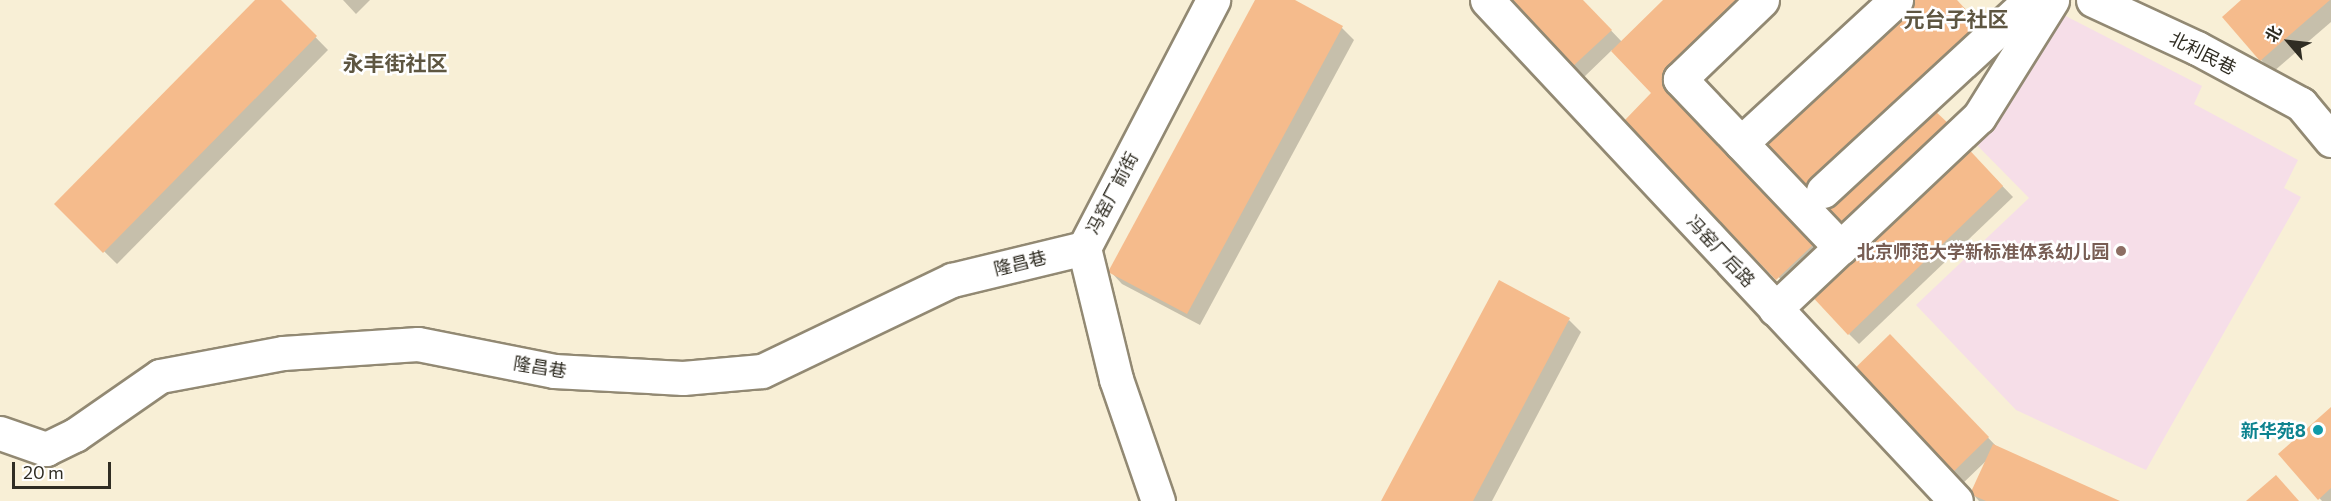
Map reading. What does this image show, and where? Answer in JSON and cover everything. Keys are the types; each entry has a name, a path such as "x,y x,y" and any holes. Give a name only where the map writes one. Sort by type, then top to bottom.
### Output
{"street":[{"name":"冯窑厂前街","path":"1158,501 1116,379 1084,248 1213,0"},
{"name":"冯窑厂后路","path":"1487,0 1956,501"},
{"path":"1762,0 1680,79 1841,248"},
{"path":"1741,143 1896,0"},
{"path":"1775,309 1979,117 2052,0"},
{"name":"北利民巷","path":"2092,0 2197,48 2301,104 2331,140"},
{"path":"1823,190 2013,4"},
{"name":"隆昌巷","path":"0,433 46,449 75,435 160,376 283,353 418,344 554,371 683,378 762,371 952,280 1084,248"}],"shaded area":[{"name":"北京师范大学新标准体系幼儿园","path":"2056,11 2202,86 2194,104 2298,160 2284,188 2301,197 2146,470 2016,410 1916,305 2029,198 1970,138"}],"building":[{"path":"255,0 281,0 317,36 103,253 54,204"},
{"path":"1255,0 1295,0 1343,26 1187,314 1108,272"},
{"path":"1506,0 1583,0 1612,30 1571,68"},
{"path":"1663,0 1747,0 1663,83 1816,242 1776,280 1624,121 1651,93 1611,51"},
{"path":"1914,0 1957,0 1982,27 1809,189 1764,140"},
{"path":"2241,0 2330,0 2260,61 2222,17"},
{"path":"1933,109 1950,125 1838,224 1822,206"},
{"path":"1962,142 2003,186 1848,335 1807,291"},
{"path":"1499,280 1570,318 1473,501 1381,501"},
{"path":"1890,334 1989,437 1947,478 1848,375"},
{"name":"新华苑8","path":"2331,407 2331,488 2318,500 2278,454"},
{"path":"1993,444 2120,501 1986,501 1970,494"},
{"path":"2276,475 2299,501 2246,501"}],"place":[{"name":"北京师范大学新标准体系幼儿园","path":"2121,251"},
{"name":"新华苑8","path":"2318,430"}],"district":[{"name":"元台子社区","path":"1956,19"},
{"name":"永丰街社区","path":"395,63"}]}
